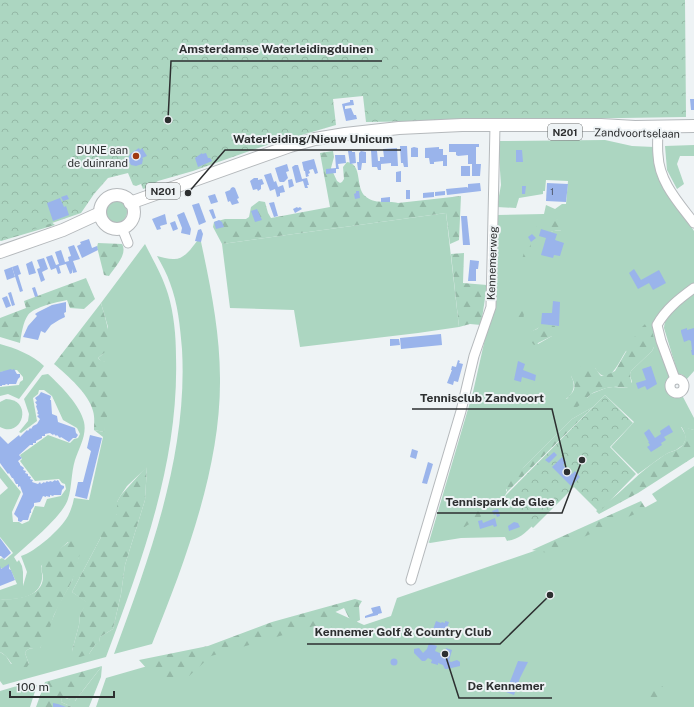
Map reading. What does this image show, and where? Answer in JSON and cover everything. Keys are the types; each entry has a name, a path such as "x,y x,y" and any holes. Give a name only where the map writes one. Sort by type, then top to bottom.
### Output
{"main road":[{"name":"Zandvoortselaan","path":"132,207 196,178 290,146 315,139 376,130 436,128 463,132 495,129 601,132 635,135 658,130 694,126"},
{"name":"Zandvoortselaan","path":"658,130 694,134"},
{"name":"N201","path":"101,218 104,202 112,196 123,197 132,207"},
{"path":"0,252 101,218 106,225 113,228 122,228 130,222 132,207"}],"street":[{"name":"Kennemerweg","path":"411,580 461,411 474,356 491,307 495,129"},
{"path":"658,130 658,156 665,182 694,223"},
{"path":"122,228 128,243"},
{"path":"675,379 661,341 657,325 662,315 675,302 694,288"}],"green space":[{"path":"0,0 685,0 686,117 366,122 363,96 333,99 336,125 264,146 193,171 158,181 143,189 141,184 136,186 133,185 128,173 108,178 94,194 81,213 0,241"},
{"path":"605,140 632,146 654,147 681,212 694,231 694,286 659,319 672,377 669,379 669,389 675,398 683,397 694,418 694,430 681,427 686,439 683,445 660,458 638,474 611,447 634,422 605,395 593,407 572,419 524,467 506,490 507,492 503,499 533,525 527,531 521,536 507,541 505,537 461,538 430,543 426,541 429,542 473,392 489,321 496,278 497,215 544,214 546,205 555,209 562,204 566,204 568,181 546,180 545,191 543,191 543,194 519,198 516,208 497,207 501,185 498,141","holes":["556,219 559,221 561,231 553,231 546,235","540,327 552,336 538,344 531,332","654,347 652,351 631,371 630,375 632,382 627,388 606,388 591,394 587,398 566,399 571,394 574,386 571,376 595,368 600,374 605,376 609,375 617,367 626,351"]},
{"path":"694,145 694,156 680,156 677,164 684,184 677,189 667,170 665,146"},
{"path":"333,151 334,157 331,168 337,181 340,183 344,179 343,167 347,162 352,164 357,171 362,192 369,199 398,203 461,196 459,240 450,244 446,213 222,244 213,227 214,222 225,219 246,219 249,217 251,207 259,201 265,202 271,218 330,207 320,153"},
{"path":"116,201 124,204 127,212 124,220 116,223 108,220 105,212 108,204"},
{"path":"446,213 459,327 300,347 294,310 230,308 222,244"},
{"path":"45,217 55,225 1,241 1,237"},
{"path":"549,218 564,220 568,223 567,229 562,231 554,231 544,235 538,234 536,227"},
{"path":"200,237 214,308 220,360 219,412 208,480 199,514 177,580 152,644 114,654 141,580 164,504 173,466 179,427 182,388 182,349 177,307 169,280 157,256 177,259 185,255"},
{"path":"531,242 529,264 525,268 522,264 523,258 527,246"},
{"path":"98,243 122,244 122,256 109,276 104,275 97,247"},
{"path":"145,244 161,275 168,294 176,341 175,396 171,434 165,472 156,510 133,584 106,657 3,685 0,681 0,652 6,656 11,664 29,664 25,653 29,649 40,648 58,606 72,581 79,556 68,542 41,566 42,579 40,586 36,591 26,597 0,600 0,590 17,584 9,566 0,569 0,559 2,558 5,560 13,553 0,537 0,495 8,488 0,478 0,466 21,492 12,512 13,522 19,522 22,524 29,521 35,506 44,507 47,499 61,496 66,489 65,484 59,479 35,481 20,461 22,459 20,455 48,435 70,443 74,439 78,438 80,434 77,428 63,420 52,396 44,390 39,390 38,394 33,398 37,421 21,433 19,432 28,421 29,414 24,399 42,375 48,374 64,390 79,409 85,427 75,460 68,499 65,506 44,530 14,557 17,562 19,560 22,566 23,586 27,572 21,556 27,554 40,545 60,527 68,516 74,498 89,500 103,437 94,430 104,432 105,362 98,358 103,354 108,327 101,303","holes":["147,467 145,500 125,565 121,594 113,629 100,637 99,642 89,654 72,651 80,615 87,602 72,592 101,537 117,514 117,502 121,495 127,486"]},
{"path":"464,253 463,283 487,285 481,325 470,324 459,327 451,254"},
{"path":"86,278 95,299 84,309 70,308 67,300 46,305 28,315 20,343 0,337 0,318 26,308 24,301"},
{"path":"694,293 694,371 686,380 683,375 678,374 664,328 667,317 679,304"},
{"path":"101,303 109,333 109,344 104,353 98,358 109,364 111,396 104,432 94,430 94,414 87,398 83,392 54,364"},
{"path":"521,303 523,306 524,320 521,330 517,336 515,330 516,308"},
{"path":"647,322 651,325 654,347 652,351 631,371 630,375 632,386 628,388 606,388 591,394 575,409 567,409 564,404 574,389 571,376 572,372 586,365 592,366 601,376 615,371 638,331"},
{"path":"542,324 555,326 552,336 534,345 529,339 529,332 537,329"},
{"path":"0,344 24,352 35,358 44,366 19,399 8,394 0,396 0,387 19,385 23,380 23,377 17,370 0,372"},
{"path":"605,395 633,423 610,447 636,474 599,512 574,487 533,528 503,498"},
{"path":"6,399 15,401 20,405 22,411 22,418 19,424 14,428 8,429 0,427 0,402"},
{"path":"593,407 507,492 507,484 572,419"},
{"path":"681,426 694,430 694,457 638,493 599,514 596,511 611,500 646,469 664,455 682,446 685,441 685,434"},
{"path":"147,466 145,500 125,565 121,594 113,629 100,637 99,643 95,645 89,654 77,658 72,651 80,615 86,602 72,592 101,537 98,526 117,514 117,502 121,495"},
{"path":"694,466 694,707 96,707 106,678 231,642 329,609 364,625 391,616 397,598 540,549 646,507 657,501 652,494"},
{"path":"488,495 492,497 497,506 460,530 457,523 458,519 465,510"},
{"path":"641,501 646,509 548,553 532,550"},
{"path":"78,537 81,542 81,548 76,571 54,615 47,637 40,648 31,648 26,651 25,653 29,664 27,667 17,668 0,652 0,600 27,596 38,589 42,584 43,577 41,568 44,562 58,550"},
{"path":"355,599 362,601 359,606 360,620 352,624 344,608 331,614 332,630 314,626 211,656 189,676 157,680 139,660 208,646 272,622"},
{"path":"102,666 101,677 89,707 72,707 61,702 62,697 75,701"},
{"path":"102,666 74,702 65,697 62,698 61,702 72,707 36,707 45,682"},
{"path":"652,678 668,691 660,704 642,695"},
{"path":"37,685 30,707 0,707 0,691 17,686 22,689"}],"building":[{"path":"690,99 694,99 694,110 691,110"},
{"path":"350,100 353,100 354,105 345,106 345,109 351,108 357,119 346,121 342,104 350,102"},
{"path":"449,144 479,144 479,147 476,147 476,164 481,164 480,176 472,176 472,164 468,164 468,155 458,156 456,155 456,152 449,152"},
{"path":"400,146 407,146 408,167 404,167 403,163 401,163"},
{"path":"439,147 439,149 443,149 443,155 447,155 447,166 443,166 443,161 430,164 429,158 425,158 425,148"},
{"path":"139,148 140,150 142,148 147,156 142,158 142,164 136,166 131,165 128,160 130,154"},
{"path":"397,148 398,166 391,166 391,163 381,164 381,170 378,170 377,167 372,167 371,150 377,151 378,161 380,161 380,157 384,157 383,149"},
{"path":"411,148 418,148 418,157 411,157"},
{"path":"516,150 522,150 523,162 516,162"},
{"path":"348,151 355,152 356,163 350,164"},
{"path":"361,151 366,152 366,163 362,163 361,170 358,170 357,162 359,162 359,153"},
{"path":"202,153 206,153 208,158 212,161 198,167 195,158"},
{"path":"335,155 345,155 346,163 338,164 339,169 336,169 336,173 326,174 326,169 336,168"},
{"path":"314,159 318,173 315,174 313,169 309,170 309,176 306,177 302,162"},
{"path":"287,164 289,171 286,172 288,178 284,182 280,182 275,168"},
{"path":"298,165 302,179 307,178 309,185 307,185 308,188 305,188 303,181 296,183 292,167"},
{"path":"461,166 470,166 470,176 461,176"},
{"path":"401,171 401,182 396,182 396,172"},
{"path":"271,173 274,182 276,181 278,187 283,185 285,192 280,193 280,196 277,197 275,189 270,191 264,175"},
{"path":"254,178 258,178 258,180 262,179 264,184 261,185 261,189 258,191 257,189 253,190 250,181"},
{"path":"292,179 294,186 289,188 288,180"},
{"path":"480,183 481,191 447,195 446,189 468,188 468,184"},
{"path":"547,183 568,184 566,202 546,201"},
{"path":"522,186 526,186 525,194 522,194"},
{"path":"233,187 235,188 239,198 237,199 239,203 232,205 230,201 228,202 225,192"},
{"path":"406,190 410,190 410,199 406,199"},
{"path":"356,191 359,191 360,198 355,199 354,194"},
{"path":"445,191 445,195 435,196 435,192"},
{"path":"434,192 434,197 423,198 423,193"},
{"path":"215,194 218,202 211,204 208,196"},
{"path":"67,195 69,199 63,201 61,197"},
{"path":"390,197 390,202 381,202 381,198"},
{"path":"60,198 64,207 66,206 69,215 53,221 47,203"},
{"path":"274,202 278,216 274,217 269,203"},
{"path":"199,203 206,222 199,225 192,205"},
{"path":"297,207 302,209 295,213 293,209"},
{"path":"213,209 216,218 213,219 209,210"},
{"path":"257,209 262,220 255,222 251,211"},
{"path":"184,212 191,229 190,235 181,233 182,228 177,215"},
{"path":"165,214 167,224 160,226 161,229 157,230 152,219"},
{"path":"461,216 467,216 470,245 463,245"},
{"path":"219,220 222,222 224,227 216,229 214,222"},
{"path":"175,221 178,229 173,231 170,223"},
{"path":"201,229 203,234 201,242 195,241 198,230"},
{"path":"541,229 557,234 555,240 564,243 560,256 554,255 553,258 541,255 546,238 539,236"},
{"path":"532,234 536,238 531,242 528,237"},
{"path":"89,239 92,248 97,246 98,250 82,258 77,246 81,244 80,242"},
{"path":"74,245 80,259 73,261 77,272 73,273 72,269 72,273 70,274 66,264 59,266 61,273 58,274 56,268 51,270 46,257 52,255 56,265 59,264 55,252 61,250 65,262 69,261 68,257 71,256 68,247"},
{"path":"44,258 48,269 42,272 45,280 41,282 37,269 40,268 37,260"},
{"path":"470,260 479,261 478,269 476,269 476,281 468,281"},
{"path":"32,261 36,273 29,275 26,264"},
{"path":"18,265 21,274 18,275 23,291 20,292 12,267"},
{"path":"12,267 15,277 7,280 4,270"},
{"path":"634,269 641,280 659,270 666,283 653,290 649,283 638,289 629,273"},
{"path":"35,287 38,296 35,297 32,288"},
{"path":"11,292 15,305 12,306 8,293"},
{"path":"7,296 11,306 6,308 2,298"},
{"path":"553,301 560,302 559,326 541,324 542,313 552,313"},
{"path":"66,302 66,312 64,313 65,317 51,325 45,333 41,331 38,340 23,337 28,326 37,316 35,314 52,305"},
{"path":"687,328 687,330 694,328 694,355 692,355 691,341 689,340 684,342 681,332 681,330"},
{"path":"441,334 442,345 401,349 400,338"},
{"path":"390,339 399,339 400,345 390,346"},
{"path":"458,360 460,361 459,363 463,364 458,382 454,381 453,385 447,383 452,366 456,367"},
{"path":"518,361 525,364 523,370 536,375 535,381 522,377 521,382 514,380"},
{"path":"651,366 657,384 647,390 645,386 638,389 636,383 646,380 642,369"},
{"path":"14,369 17,374 20,374 16,384 6,384 0,386 0,372"},
{"path":"41,392 51,396 50,400 52,414 57,416 58,422 75,428 78,435 69,442 54,434 45,434 45,436 42,436 42,438 36,441 36,443 30,445 19,455 22,458 18,461 24,468 23,470 26,471 25,473 31,477 30,479 33,480 32,482 38,484 40,482 41,484 47,481 52,482 58,480 61,485 64,486 61,495 50,495 50,497 43,496 40,502 34,503 28,520 23,520 21,522 18,521 18,518 14,514 23,494 20,486 18,487 18,484 16,484 13,478 0,463 0,436 8,444 37,424 40,419 37,416 39,415 37,413 37,405 35,402 37,401 35,398"},
{"path":"669,425 673,432 664,437 666,440 661,443 662,445 651,452 647,447 650,445 644,433 649,429 655,438 661,434 660,431"},
{"path":"90,435 102,438 87,499 75,496 78,482 83,482 91,451 87,448"},
{"path":"412,449 418,451 416,459 410,457"},
{"path":"554,452 557,455 549,463 545,460"},
{"path":"562,457 566,462 563,465 572,474 575,471 580,477 571,486 552,467"},
{"path":"428,462 433,464 427,484 422,483"},
{"path":"498,509 500,516 497,517 492,511"},
{"path":"495,518 497,526 494,527 493,525 480,529 478,521 482,520 483,523"},
{"path":"514,522 518,523 520,527 509,531 508,526"},
{"path":"0,538 11,553 4,559 0,556"},
{"path":"9,564 9,569 11,570 15,580 0,586 0,566 1,569"},
{"path":"380,606 382,613 365,618 365,616 373,613 371,608"},
{"path":"436,621 441,623 445,623 445,621 449,622 444,636 441,635 442,633 439,631 438,634 432,632"},
{"path":"429,643 437,646 435,651 442,654 445,652 446,648 452,650 449,661 451,662 457,660 460,662 460,666 445,669 443,665 431,663 432,660 428,658 425,661 422,661 414,653 414,649 419,648 423,653 427,649"},
{"path":"394,658 397,659 397,665 394,666 391,665 390,662 391,659"},
{"path":"518,661 528,662 514,695 506,692"},
{"path":"53,703 58,704 66,707 53,707"}],"place":[{"name":"Amsterdamse Waterleidingduinen","path":"168,120"},
{"name":"DUNE aan de duinrand","path":"136,156"},
{"name":"Waterleiding/Nieuw Unicum","path":"188,193"},
{"name":"Tennispark de Glee","path":"582,460"},
{"name":"Tennisclub Zandvoort","path":"567,472"},
{"name":"Kennemer Golf & Country Club","path":"550,595"},
{"name":"De Kennemer","path":"445,654"}]}
